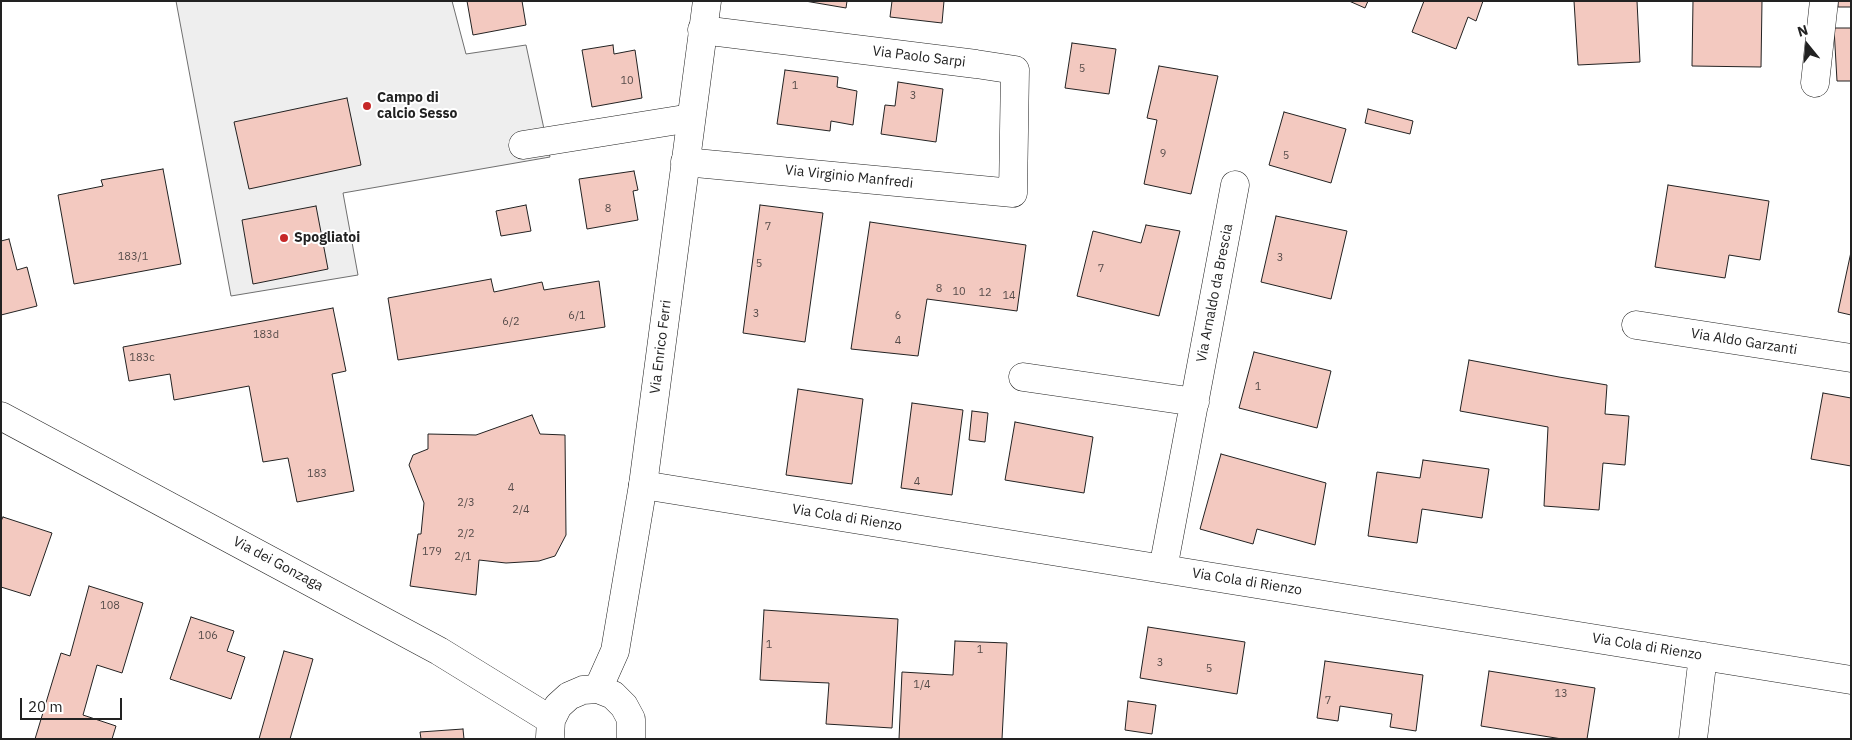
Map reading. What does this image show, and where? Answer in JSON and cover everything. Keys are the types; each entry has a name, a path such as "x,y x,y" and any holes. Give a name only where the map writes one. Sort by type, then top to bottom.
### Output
{"street":[{"name":"Via Enrico Ferri","path":"598,689 615,652 644,485 707,1"},
{"path":"1815,83 1824,1"},
{"name":"Via Paolo Sarpi","path":"702,30 967,62 1015,70 1014,193"},
{"path":"524,145 691,118"},
{"name":"Via Virginio Manfredi","path":"685,162 1014,193"},
{"name":"Via Arnaldo da Brescia","path":"1163,569 1235,185"},
{"name":"Via Aldo Garzanti","path":"1636,325 1851,358"},
{"path":"1023,377 1195,402"},
{"name":"Via dei Gonzaga","path":"1,416 439,651 551,729 558,706 569,696 583,690 598,689"},
{"name":"Via Cola di Rienzo","path":"644,485 1851,680"},
{"path":"1692,739 1703,656"},
{"path":"598,689 613,695 624,706 631,720 631,739"}],"shaded area":[{"name":"Campo di calcio Sesso","path":"176,1 452,1 466,54 526,45 550,157 343,193 358,275 231,296"}],"building":[{"path":"467,1 522,1 526,25 473,35"},
{"path":"805,1 847,1 846,8"},
{"path":"892,1 944,1 942,23 890,17"},
{"path":"1349,1 1368,1 1365,8"},
{"path":"1424,1 1483,1 1476,21 1468,17 1456,49 1412,32"},
{"path":"1574,1 1637,1 1640,62 1578,65"},
{"path":"1693,1 1762,1 1761,67 1692,66"},
{"path":"1838,1 1851,1 1851,7 1838,7"},
{"path":"1834,28 1851,28 1851,81 1837,81"},
{"path":"1072,43 1116,49 1109,94 1065,88"},
{"path":"613,45 614,54 635,50 642,98 592,107 582,50"},
{"path":"1159,66 1218,76 1191,194 1144,184 1157,120 1147,118"},
{"path":"785,70 838,77 837,87 857,91 853,125 831,121 830,131 777,124"},
{"path":"898,82 943,89 936,142 881,134 885,105 895,106"},
{"path":"347,98 361,165 249,189 234,122"},
{"path":"1368,109 1413,121 1410,134 1365,123"},
{"path":"1284,112 1346,129 1331,183 1269,165"},
{"path":"163,169 181,264 74,284 58,195 103,186 101,180"},
{"path":"634,171 638,190 633,191 638,220 587,229 579,179"},
{"path":"1668,185 1769,201 1760,260 1729,255 1725,278 1655,267"},
{"path":"526,205 531,231 501,236 496,211"},
{"path":"760,205 823,213 805,342 743,333"},
{"name":"Spogliatoi","path":"316,206 328,269 253,284 242,220"},
{"path":"1276,216 1347,231 1331,299 1261,282"},
{"path":"870,222 1026,245 1017,311 927,299 918,356 851,349"},
{"path":"1146,225 1180,231 1159,316 1077,296 1093,231 1141,243"},
{"path":"9,239 17,270 27,267 37,306 1,315 1,241"},
{"path":"1851,252 1851,315 1838,312"},
{"path":"491,279 494,292 542,282 544,290 599,281 605,327 398,360 388,298"},
{"path":"333,308 346,371 332,374 354,491 297,502 288,458 263,462 249,386 174,400 170,374 129,381 123,347"},
{"path":"1254,352 1331,371 1317,428 1239,408"},
{"path":"1469,360 1607,385 1605,414 1629,416 1625,465 1603,463 1599,510 1544,506 1548,427 1460,411"},
{"path":"798,389 863,399 852,484 786,475"},
{"path":"1823,393 1851,398 1851,466 1811,459"},
{"path":"912,403 963,410 952,495 901,488"},
{"path":"972,411 988,413 985,442 969,440"},
{"path":"532,415 540,434 565,435 566,535 555,556 539,561 506,563 479,560 476,595 410,586 418,534 421,534 424,503 409,465 413,455 428,449 428,434 476,435"},
{"path":"1015,422 1093,437 1084,493 1005,480"},
{"path":"1221,454 1326,483 1315,545 1257,529 1253,544 1200,529"},
{"path":"1423,460 1489,469 1482,518 1422,509 1417,543 1368,536 1377,472 1420,478"},
{"path":"3,517 52,533 30,596 1,587 1,521"},
{"path":"89,586 143,603 122,673 97,665 83,715 116,726 112,739 35,739 61,653 70,656"},
{"path":"764,610 898,619 892,728 826,724 829,683 760,680"},
{"path":"191,617 234,631 227,651 245,657 231,699 170,679"},
{"path":"1148,627 1245,642 1237,694 1140,678"},
{"path":"955,641 1007,643 1002,739 899,739 902,672 953,675"},
{"path":"284,651 313,659 290,739 259,739"},
{"path":"1325,661 1423,675 1416,731 1390,727 1392,714 1340,706 1338,721 1317,718"},
{"path":"1489,671 1595,688 1587,739 1562,739 1481,726"},
{"path":"1128,701 1156,705 1152,734 1125,730"},
{"path":"463,729 464,739 421,739 420,732"}],"place":[{"name":"Campo di calcio Sesso","path":"367,106"},
{"name":"Spogliatoi","path":"284,238"}]}
